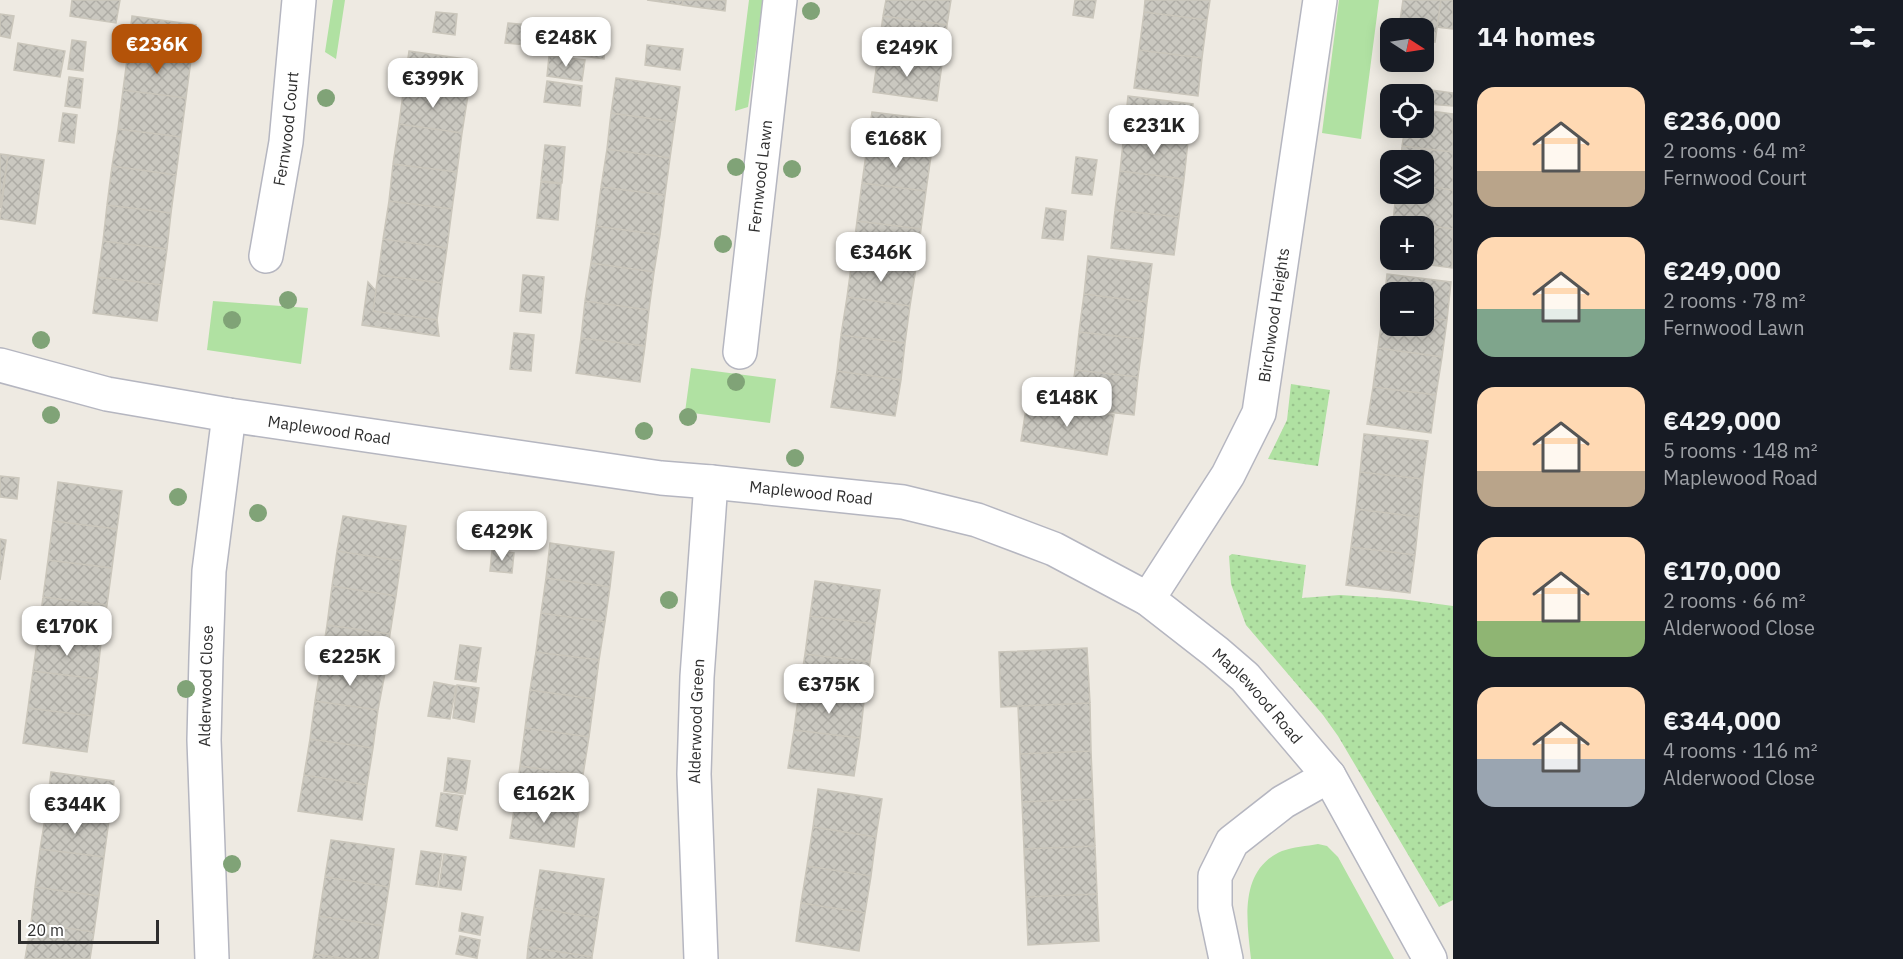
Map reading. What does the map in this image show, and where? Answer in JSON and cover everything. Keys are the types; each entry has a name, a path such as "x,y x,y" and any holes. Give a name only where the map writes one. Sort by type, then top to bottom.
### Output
{"street":[{"name":"Fernwood Court","path":"266,256 286,142 299,0"},
{"name":"Fernwood Lawn","path":"740,352 780,0"},
{"name":"Birchwood Heights","path":"1148,599 1228,475 1259,413 1320,0"},
{"name":"Maplewood Road","path":"0,365 107,394 229,415 661,478 903,502 977,520 1054,549 1148,599 1216,652 1245,678 1329,776 1430,959"},
{"name":"Alderwood Close","path":"212,959 204,740 208,587 229,415"},
{"name":"Alderwood Green","path":"701,959 694,774 697,677 711,482"},
{"path":"1226,959 1215,907 1215,876 1232,842 1283,802 1329,776"}],"green space":[{"path":"333,0 345,0 336,59 325,52"},
{"path":"749,0 763,0 748,107 735,111"},
{"path":"1339,0 1379,0 1361,139 1322,133"},
{"path":"213,301 308,308 301,364 207,350"},
{"path":"691,368 776,379 770,423 685,412"},
{"path":"1291,384 1330,390 1318,466 1268,459 1287,420"},
{"path":"1232,554 1306,565 1302,598 1340,595 1401,599 1453,606 1453,900 1439,907 1338,736 1323,715 1246,625 1231,584 1229,556"},
{"path":"1318,844 1327,846 1338,857 1394,959 1251,959 1248,898 1258,871 1268,860 1282,851"}],"building":[{"path":"72,0 120,0 116,23 70,16"},
{"path":"647,0 683,0 682,5"},
{"path":"683,0 726,0 725,11 682,5"},
{"path":"886,0 951,0 947,25 883,16"},
{"path":"1075,0 1096,0 1093,18 1073,15"},
{"path":"1145,0 1210,0 1207,20 1144,12"},
{"path":"1403,0 1441,0 1435,42 1434,18 1400,18"},
{"path":"1441,0 1453,0 1453,29 1437,27"},
{"path":"436,12 457,14 455,35 433,32"},
{"path":"1144,12 1207,20 1202,58 1139,50"},
{"path":"0,14 14,16 10,38 0,36"},
{"path":"132,16 196,25 191,60 128,52"},
{"path":"883,16 947,25 942,64 878,54"},
{"path":"542,18 562,21 559,51 539,49"},
{"path":"508,23 529,25 527,45 505,43"},
{"path":"571,34 606,38 604,59 568,54"},
{"path":"72,40 86,42 83,71 68,69"},
{"path":"18,43 65,51 60,77 14,70"},
{"path":"647,45 683,49 680,70 645,65"},
{"path":"1139,50 1202,58 1198,96 1134,88"},
{"path":"409,51 472,60 468,95 404,86"},
{"path":"128,52 191,60 186,98 123,90"},
{"path":"878,54 942,64 937,101 873,92"},
{"path":"549,56 585,60 582,81 547,76"},
{"path":"69,77 83,79 80,108 65,106"},
{"path":"616,78 680,87 675,122 611,113"},
{"path":"547,81 582,86 580,106 544,102"},
{"path":"404,86 468,95 462,133 399,124"},
{"path":"123,90 186,98 181,137 118,129"},
{"path":"1434,90 1453,93 1453,106 1434,104"},
{"path":"1128,96 1193,104 1188,141 1124,134"},
{"path":"1434,111 1453,114 1453,152 1402,146 1403,138 1434,138"},
{"path":"872,112 936,120 931,156 867,147"},
{"path":"63,113 77,115 74,143 59,141"},
{"path":"611,113 675,122 670,158 607,149"},
{"path":"399,124 462,133 457,172 393,164"},
{"path":"118,129 181,137 176,175 112,166"},
{"path":"1124,134 1188,141 1184,179 1120,171"},
{"path":"545,145 565,147 562,183 541,181"},
{"path":"1402,146 1453,152 1453,190 1434,187 1434,150 1402,150"},
{"path":"867,147 931,156 926,191 862,183"},
{"path":"607,149 670,158 665,195 601,187"},
{"path":"0,154 8,155 0,208"},
{"path":"8,155 44,160 35,224 0,219"},
{"path":"1076,157 1097,160 1092,195 1072,193"},
{"path":"393,164 457,172 452,209 389,201"},
{"path":"112,166 176,175 171,213 107,205"},
{"path":"1120,171 1184,179 1179,217 1115,210"},
{"path":"541,182 561,184 558,220 537,218"},
{"path":"862,183 926,191 921,229 857,221"},
{"path":"601,187 665,195 660,235 596,226"},
{"path":"1434,187 1453,190 1453,229 1434,226 1434,216 1394,216 1395,204 1434,204"},
{"path":"389,201 452,209 447,248 383,239"},
{"path":"107,205 171,213 167,249 103,241"},
{"path":"1046,208 1066,211 1063,240 1042,238"},
{"path":"1115,210 1179,217 1174,255 1111,248"},
{"path":"857,221 921,229 916,268 852,260"},
{"path":"596,226 660,235 654,272 591,263"},
{"path":"1434,226 1453,229 1452,268 1434,265"},
{"path":"383,239 447,248 442,283 378,275"},
{"path":"103,241 167,249 162,285 98,277"},
{"path":"1088,256 1152,264 1147,302 1084,294"},
{"path":"852,260 916,268 910,306 847,297"},
{"path":"591,263 654,272 649,310 585,301"},
{"path":"1387,274 1451,282 1447,320 1434,318 1434,282 1386,282"},
{"path":"378,275 442,283 437,320 373,311"},
{"path":"523,275 544,277 541,313 520,311"},
{"path":"98,277 162,285 157,321 93,313"},
{"path":"368,282 376,291 373,311 437,320 439,336 362,325"},
{"path":"1084,294 1147,302 1143,339 1079,332"},
{"path":"847,297 910,306 905,343 841,335"},
{"path":"585,301 649,310 645,346 581,338"},
{"path":"1434,318 1447,320 1442,357 1378,348 1380,333 1380,336 1434,336"},
{"path":"1079,332 1143,339 1138,377 1075,370"},
{"path":"514,333 534,335 531,371 510,369"},
{"path":"841,335 905,343 901,380 837,371"},
{"path":"581,338 645,346 640,382 576,373"},
{"path":"1378,348 1442,357 1436,395 1373,387"},
{"path":"1075,370 1138,377 1134,415 1070,408"},
{"path":"837,371 901,380 895,416 831,407"},
{"path":"1373,387 1436,395 1431,433 1367,424"},
{"path":"1027,402 1114,415 1107,455 1021,441"},
{"path":"1364,434 1428,441 1423,479 1360,472"},
{"path":"1360,472 1423,479 1419,517 1356,509"},
{"path":"0,476 19,478 17,499 0,497"},
{"path":"58,482 122,491 117,529 53,521"},
{"path":"1356,509 1419,517 1415,555 1351,547"},
{"path":"343,516 406,526 401,561 337,551"},
{"path":"53,521 117,529 112,568 48,560"},
{"path":"0,539 6,540 0,580"},
{"path":"550,543 614,552 610,587 546,578"},
{"path":"1351,547 1415,555 1410,593 1346,585"},
{"path":"492,550 514,553 512,573 490,571"},
{"path":"337,551 401,561 396,596 332,586"},
{"path":"48,560 112,568 107,605 43,597"},
{"path":"546,578 610,587 605,622 541,613"},
{"path":"815,581 880,590 875,624 810,616"},
{"path":"332,586 396,596 390,634 327,625"},
{"path":"43,597 107,605 101,643 38,635"},
{"path":"541,613 605,622 599,660 536,652"},
{"path":"810,616 875,624 870,662 805,654"},
{"path":"327,625 390,634 385,673 321,664"},
{"path":"38,635 101,643 97,679 33,671"},
{"path":"460,645 481,648 476,682 455,679"},
{"path":"1087,648 1090,703 1001,707 999,652"},
{"path":"536,652 599,660 594,699 530,690"},
{"path":"805,654 870,662 864,701 799,692"},
{"path":"321,664 385,673 378,710 315,701"},
{"path":"33,671 97,679 92,716 28,708"},
{"path":"434,682 456,686 450,719 428,716"},
{"path":"457,685 479,688 474,722 453,718"},
{"path":"530,690 594,699 589,737 525,728"},
{"path":"799,692 864,701 860,738 794,730"},
{"path":"315,701 378,710 373,748 310,739"},
{"path":"1090,703 1091,751 1020,754 1018,706"},
{"path":"28,708 92,716 87,752 23,743"},
{"path":"525,728 589,737 583,775 520,766"},
{"path":"794,730 860,738 854,776 788,768"},
{"path":"310,739 373,748 367,785 304,775"},
{"path":"1091,751 1093,799 1022,802 1020,754"},
{"path":"448,758 470,761 465,794 444,791"},
{"path":"520,766 583,775 579,811 515,802"},
{"path":"51,772 114,781 109,820 46,812"},
{"path":"304,775 367,785 362,820 298,811"},
{"path":"818,789 882,799 876,837 813,827"},
{"path":"441,793 463,796 457,830 436,826"},
{"path":"1093,799 1095,846 1024,849 1022,802"},
{"path":"515,802 579,811 574,847 510,838"},
{"path":"46,812 109,820 104,857 40,849"},
{"path":"813,827 876,837 871,876 807,866"},
{"path":"331,840 394,849 389,887 325,877"},
{"path":"1095,846 1097,894 1026,897 1024,849"},
{"path":"40,849 104,857 99,896 35,887"},
{"path":"421,851 442,854 437,887 416,884"},
{"path":"444,854 466,857 461,890 439,887"},
{"path":"807,866 871,876 865,913 801,903"},
{"path":"540,870 604,879 598,918 534,908"},
{"path":"325,877 389,887 383,926 319,916"},
{"path":"35,887 99,896 94,932 31,923"},
{"path":"1097,894 1099,941 1028,945 1026,897"},
{"path":"801,903 865,913 859,951 796,941"},
{"path":"534,908 598,918 592,957 528,947"},
{"path":"462,913 483,917 480,935 459,931"},
{"path":"319,916 383,926 378,959 348,959 314,954"},
{"path":"31,923 94,932 90,959 25,959"},
{"path":"460,936 480,940 477,958 456,954"},
{"path":"528,947 592,957 592,959 527,959"},
{"path":"314,954 348,959 313,959"}]}
